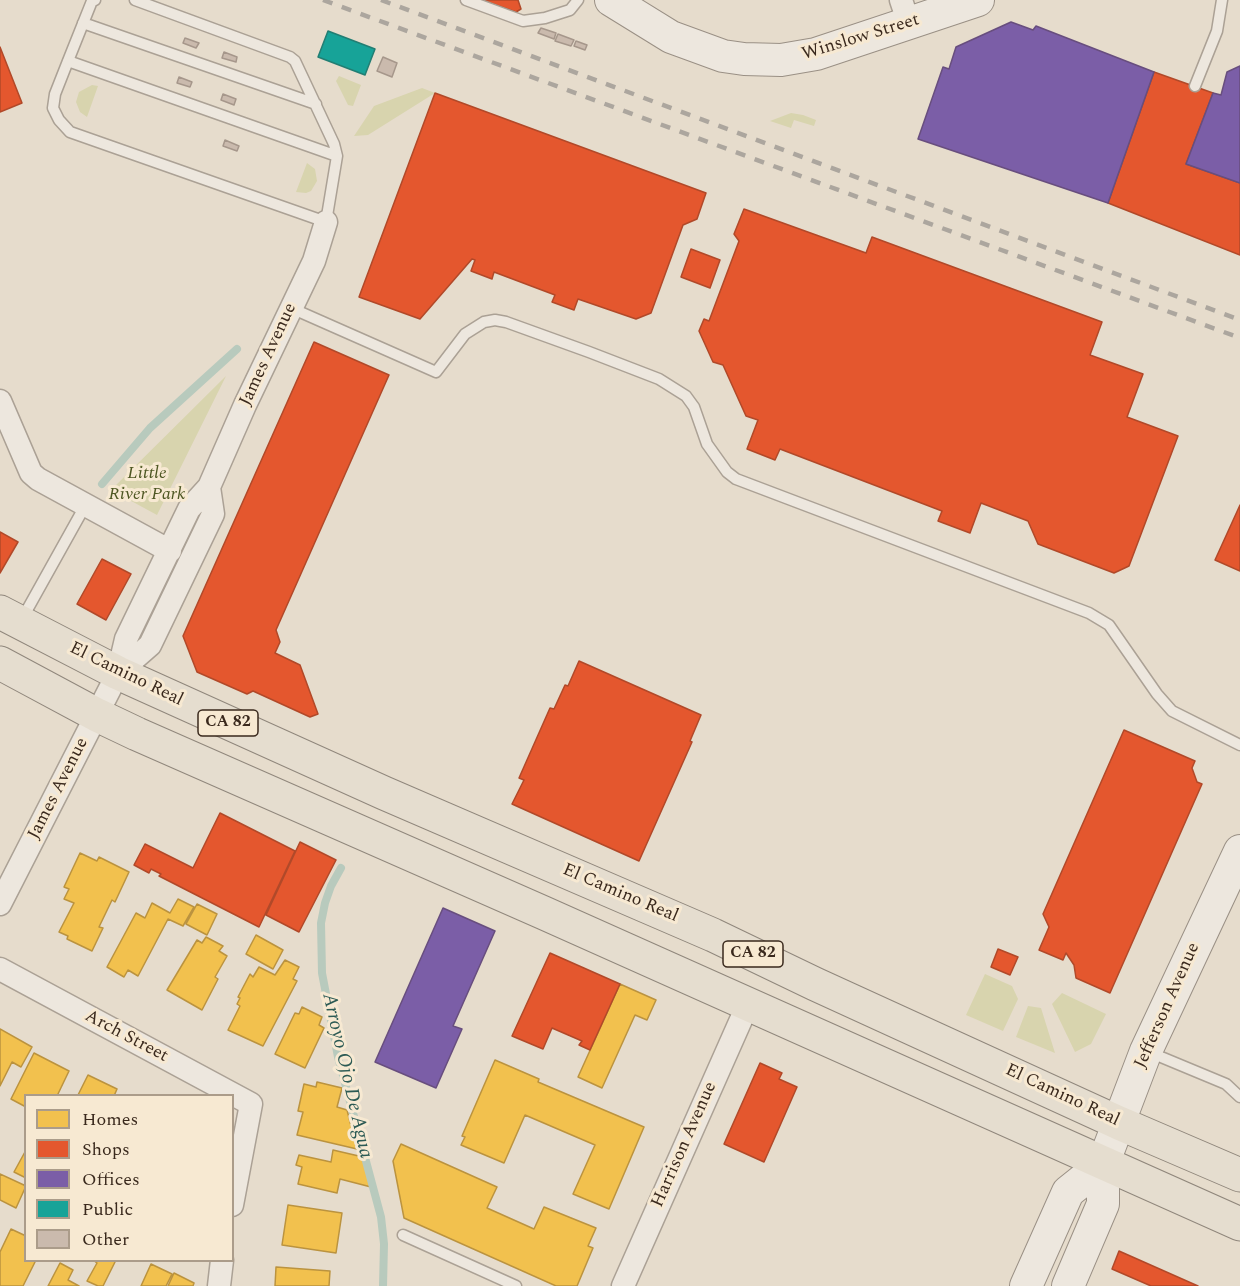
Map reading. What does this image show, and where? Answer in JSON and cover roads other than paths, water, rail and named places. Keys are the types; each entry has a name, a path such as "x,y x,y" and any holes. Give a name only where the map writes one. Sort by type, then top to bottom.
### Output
{"main road":[{"name":"Winslow Street","path":"611,0 671,37 723,56 781,60 816,54 905,12 978,0"},
{"name":"El Camino Real","path":"10,617 118,673 384,793 713,935 1119,1123 1239,1170"},
{"name":"CA 82","path":"0,663 97,715 1240,1224"},
{"name":"Jefferson Avenue","path":"1068,1286 1103,1204 1102,1164 1146,1051 1240,851"},
{"name":"Jefferson Avenue","path":"1026,1286 1068,1192 1102,1164"}],"street":[{"name":"James Avenue","path":"0,904 118,673 126,639 189,509 209,487 314,261 326,222"},
{"path":"0,401 31,473 86,506 170,551"},
{"name":"James Avenue","path":"118,673 150,645 213,514 209,487"},
{"name":"Arch Street","path":"0,969 232,1094"},
{"name":"Harrison Avenue","path":"623,1286 748,1004"},
{"name":"Arch Street","path":"234,1095 251,1104 234,1194"},
{"path":"219,1286 222,1262"}],"lane":[{"path":"94,0 55,94 53,108 59,120 70,132 326,222 337,156 334,144 301,70 290,57 136,0"},
{"path":"466,0 523,21 545,18 570,10 578,0"},
{"path":"1196,86 1217,31 1222,0"},
{"path":"83,23 316,104"},
{"path":"68,61 337,156"},
{"path":"291,308 436,372 465,334 484,322 495,320 515,325 659,379 686,396 694,407 707,444 727,472 736,479 1089,613 1109,625 1157,694 1172,711 1240,745"},
{"path":"10,617 86,506"},
{"path":"1146,1051 1226,1084 1240,1097"},
{"path":"403,1235 516,1286"}],"waterway":[{"path":"102,484 150,428 237,349"},
{"name":"Arroyo Ojo De Agua","path":"341,868 331,886 321,923 322,973 338,1057 381,1217 384,1244 383,1286"}],"railway":[{"path":"323,0 1240,338"},
{"path":"381,0 1240,320"}],"park label":[{"name":"Little River Park","path":"147,484"}]}
